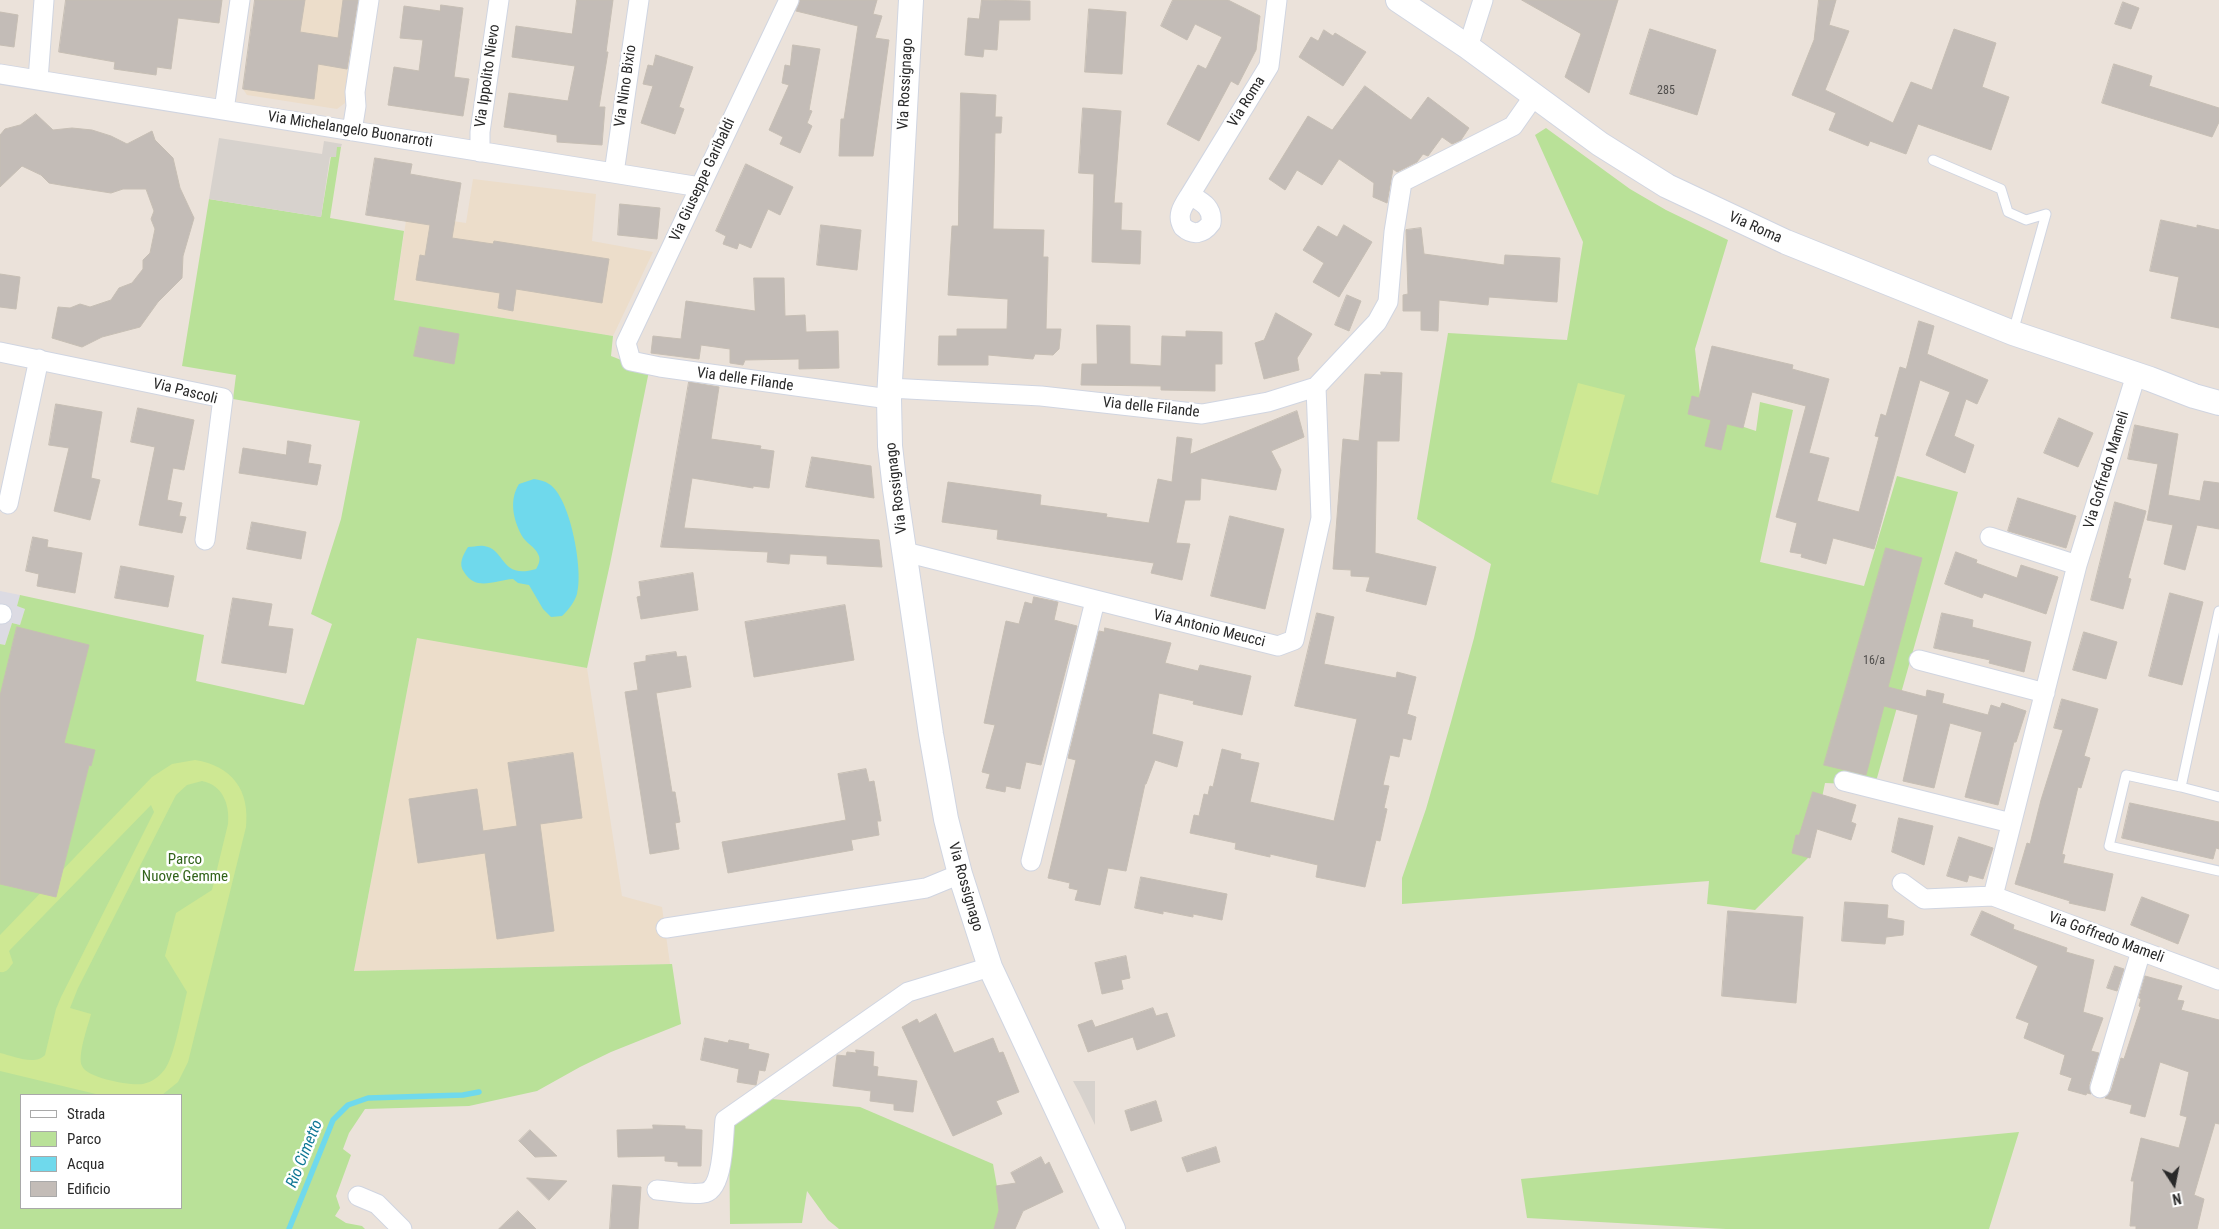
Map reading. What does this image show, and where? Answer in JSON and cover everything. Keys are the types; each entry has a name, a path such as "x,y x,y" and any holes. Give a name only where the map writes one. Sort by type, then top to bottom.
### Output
{"street":[{"path":"38,80 44,0"},
{"path":"224,110 240,0"},
{"path":"352,132 356,106 355,92 369,0"},
{"name":"Via Ippolito Nievo","path":"480,152 480,132 499,0"},
{"name":"Via Nino Bixio","path":"614,173 639,0"},
{"name":"Via Giuseppe Garibaldi","path":"631,361 626,343 789,0"},
{"name":"Via Rossignago","path":"911,0 889,394 892,467 946,819 960,874 990,967 1113,1229"},
{"name":"Via Roma","path":"1190,195 1269,66 1277,0"},
{"name":"Via Roma","path":"1398,0 1468,47 1600,144 1667,186 1786,242 2013,333 2219,403"},
{"path":"1468,47 1483,0"},
{"name":"Via Michelangelo Buonarroti","path":"0,74 700,187"},
{"name":"Via delle Filande","path":"631,361 660,368 725,377 889,394 1041,396 1202,414 1268,402 1316,387 1377,322 1388,302 1394,232 1402,182 1512,126 1534,96"},
{"name":"Via Pascoli","path":"0,352 223,398 204,540"},
{"path":"8,504 39,359"},
{"name":"Via Roma","path":"2143,377 2219,386"},
{"name":"Via Goffredo Mameli","path":"1993,896 2077,566 2143,377"},
{"name":"Via Antonio Meucci","path":"905,552 1278,646 1294,640 1321,518 1316,387"},
{"path":"1990,537 2077,566"},
{"path":"1031,861 1095,601"},
{"path":"1920,660 2045,693"},
{"path":"1844,781 2011,823"},
{"path":"666,928 926,888 960,874"},
{"name":"Via Goffredo Mameli","path":"1902,883 1924,899 1993,896 2219,980"},
{"path":"2100,1088 2141,951"},
{"path":"656,1190 705,1193 713,1189 719,1178 724,1120 908,992 990,967"},
{"path":"358,1196 377,1204 402,1229"}],"lane":[{"path":"1933,160 2001,189 2008,212 2026,220 2046,214 2013,333"},
{"path":"2181,787 2219,611"},
{"path":"2219,796 2126,775 2109,846 2219,871"}],"shaded area":[{"path":"255,0 361,0 345,103 337,109 247,95 243,89"},
{"path":"219,138 322,154 324,141 342,144 341,147 337,147 336,157 330,157 321,217 209,199"},
{"path":"473,179 596,194 592,241 653,252 613,336 394,300 407,214 466,223"},
{"path":"0,591 20,595 17,606 25,609 20,625 12,623 5,645 0,644"},
{"path":"417,637 587,668 622,896 662,907 670,964 354,971"},
{"path":"1073,1081 1095,1081 1095,1125 1080,1094"}],"green space":[{"path":"1546,128 1630,189 1666,210 1728,240 1695,349 1702,413 1756,431 1760,402 1793,410 1760,562 1864,586 1897,476 1958,492 1875,785 1825,783 1810,856 1755,910 1707,904 1709,881 1402,904 1402,878 1426,809 1451,722 1474,638 1491,564 1417,519 1448,333 1567,340 1583,242 1535,135"},
{"name":"Parco Nuove Gemme","path":"337,146 341,147 330,218 404,231 394,300 613,336 611,356 649,371 587,668 417,638 354,971 672,964 681,1024 611,1052 537,1091 469,1106 365,1109 349,1133 343,1149 351,1155 336,1196 340,1208 335,1216 346,1223 362,1226 365,1229 0,1229 0,644 5,645 12,623 20,625 25,609 17,606 20,595 204,635 196,681 304,705 332,624 311,614 341,519 360,421 233,399 236,375 182,366 209,199 321,217 331,156"},
{"path":"1578,383 1625,395 1598,495 1551,482"},
{"path":"195,760 208,763 228,774 236,782 245,802 246,827 188,1062 178,1082 163,1094 96,1094 0,1071 0,1053 30,1060 36,1060 45,1055 56,1009 61,997 154,812 151,805 9,951 13,963 4,972 0,972 0,935 152,777 172,764","holes":["202,781 215,787 224,797 228,810 228,824 212,890 176,913 165,956 187,992 169,1062 163,1072 155,1079 143,1084 129,1084 92,1074 82,1066 81,1061 82,1048 91,1014 70,1008 78,988 176,795 187,785"]},
{"path":"772,1099 860,1107 993,1164 1001,1209 996,1229 839,1229 828,1220 807,1191 802,1223 730,1224 729,1123"},
{"path":"2019,1132 1989,1229 1726,1229 1527,1218 1521,1179"}],"water":[{"path":"534,479 547,483 557,491 574,535 579,583 574,600 562,616 551,617 543,609 529,585 518,583 513,579 486,583 474,582 461,566 463,556 468,547 482,546 491,548 505,563 516,570 536,569 539,556 522,536 513,510 514,496 519,484"}],"building":[{"path":"66,0 222,0 219,23 178,18 171,69 157,67 156,75 114,69 115,62 59,52"},
{"path":"255,0 305,0 300,32 338,38 343,0 358,0 347,69 318,64 314,99 243,89"},
{"path":"577,0 613,0 606,52 608,52 599,107 605,107 602,145 557,142 557,135 504,127 509,93 568,101 575,66 512,57 516,26 572,34"},
{"path":"800,0 877,0 873,14 882,16 875,38 889,40 873,156 839,156 841,119 844,119 858,26 796,11"},
{"path":"982,0 1030,1 1030,20 999,20 997,50 984,49 983,57 965,55 968,18 979,19"},
{"path":"1173,0 1228,0 1260,16 1256,50 1238,85 1231,81 1199,141 1167,124 1198,65 1206,69 1222,37 1195,24 1187,40 1161,26"},
{"path":"1522,0 1618,0 1589,93 1565,77 1581,34"},
{"path":"1819,0 1836,0 1829,25 1849,31 1825,90 1893,123 1911,82 1932,90 1954,29 1996,43 1982,87 2009,97 1991,150 1918,124 1906,154 1870,141 1868,146 1829,130 1836,113 1792,95 1814,40"},
{"path":"2123,2 2139,8 2131,29 2115,24"},
{"path":"441,5 463,8 454,77 469,79 463,116 388,105 394,67 419,71 423,40 400,38 404,6 440,11"},
{"path":"1089,9 1126,12 1122,74 1085,72"},
{"path":"0,12 18,15 14,47 0,45"},
{"path":"1650,29 1716,50 1697,115 1630,94"},
{"path":"1324,30 1333,36 1335,33 1366,52 1343,86 1299,57 1311,37 1318,41"},
{"path":"793,45 820,49 809,110 812,111 807,123 812,126 800,153 780,144 783,137 769,130 789,85 782,83 785,65 790,66"},
{"path":"656,55 693,67 679,107 684,109 675,134 641,123 653,86 643,84 648,65 653,66"},
{"path":"2114,64 2152,76 2149,86 2219,108 2219,122 2212,137 2102,103"},
{"path":"1365,86 1411,120 1428,97 1469,128 1461,140 1452,144 1442,137 1428,156 1423,154 1417,162 1397,172 1393,169 1387,203 1373,197 1374,183 1339,159 1322,185 1297,170 1285,190 1269,179 1308,116 1332,130"},
{"path":"961,93 996,95 995,117 1002,117 1001,133 995,133 993,229 1044,230 1043,257 1048,257 1046,329 1061,329 1059,349 1053,355 1035,354 1033,359 988,355 988,365 938,365 939,336 957,336 957,329 1007,329 1008,299 948,295 952,226 958,226"},
{"path":"1083,108 1121,111 1114,203 1122,203 1121,230 1141,231 1140,264 1092,262 1094,174 1079,173"},
{"path":"36,114 53,130 72,128 92,130 127,144 152,131 155,140 173,158 180,188 194,218 183,256 182,278 158,302 140,327 102,337 82,347 52,338 58,307 70,308 80,304 90,307 111,300 119,288 132,283 143,269 143,260 150,253 155,229 151,219 154,211 146,189 123,189 111,193 49,183 41,175 22,166 0,187 0,135 5,129 20,125"},
{"path":"375,158 412,164 410,174 461,183 452,238 493,244 494,241 609,259 602,303 516,289 513,311 498,308 500,293 416,280 420,255 425,256 430,225 366,215"},
{"path":"746,164 793,187 780,215 768,209 751,248 739,243 737,249 723,244 726,236 716,231"},
{"path":"620,204 660,208 657,239 618,235"},
{"path":"2161,220 2197,228 2197,225 2219,230 2219,328 2171,318 2179,277 2150,271"},
{"path":"821,225 861,230 857,270 817,265"},
{"path":"1344,225 1372,242 1339,297 1313,282 1324,263 1303,250 1318,226 1337,237"},
{"path":"1421,228 1424,254 1504,265 1505,255 1560,258 1557,302 1489,297 1488,305 1439,300 1438,331 1421,330 1421,311 1403,311 1403,295 1408,294 1406,230"},
{"path":"0,274 20,277 16,309 0,307"},
{"path":"754,278 784,278 785,316 805,315 806,332 838,331 839,368 799,369 799,359 745,360 743,365 730,363 730,349 701,345 699,359 651,353 653,336 681,339 686,301 755,311"},
{"path":"1347,295 1361,301 1349,331 1335,325"},
{"path":"1276,313 1312,334 1297,358 1299,370 1264,379 1255,343 1264,340"},
{"path":"1919,321 1934,326 1927,354 1988,380 1977,404 1966,399 1954,436 1974,445 1965,473 1926,455 1950,392 1920,380 1874,549 1833,538 1826,564 1801,557 1802,554 1790,552 1797,523 1776,517 1806,406 1752,392 1743,428 1727,424 1721,450 1705,446 1711,420 1688,414 1692,396 1699,398 1712,346 1793,365 1792,369 1829,379 1809,453 1829,458 1817,501 1859,512 1879,437 1875,436 1881,414 1886,416 1900,367 1906,369"},
{"path":"1097,325 1130,326 1130,364 1161,366 1162,336 1186,337 1186,331 1222,332 1222,364 1215,364 1215,391 1161,390 1161,386 1081,385 1082,364 1097,364"},
{"path":"420,327 459,334 454,364 414,356"},
{"path":"1381,372 1402,373 1399,441 1377,441 1375,553 1436,567 1426,605 1366,591 1370,577 1351,576 1351,570 1333,569 1343,439 1359,441 1365,374 1381,375"},
{"path":"689,382 719,387 711,439 761,446 760,449 774,451 769,488 753,486 753,488 692,478 684,528 879,540 882,567 827,564 827,556 790,554 789,564 767,562 768,552 661,547"},
{"path":"56,404 102,412 91,478 100,480 90,520 54,511 69,448 49,445"},
{"path":"138,408 194,420 184,470 173,468 167,500 182,503 179,516 186,517 182,533 139,525 155,447 131,442"},
{"path":"1297,411 1304,437 1271,451 1281,470 1276,490 1201,478 1200,500 1185,500 1176,543 1190,544 1182,580 1151,573 1154,563 997,539 998,530 942,522 948,482 1041,495 1040,505 1107,514 1106,517 1149,523 1158,479 1172,482 1177,437 1192,439 1190,454"},
{"path":"2059,418 2093,433 2078,467 2044,453"},
{"path":"2135,425 2178,434 2168,495 2200,501 2204,481 2219,483 2219,529 2197,525 2185,570 2164,564 2173,525 2147,520 2158,464 2128,459"},
{"path":"288,441 311,445 308,463 321,465 317,485 239,473 243,448 286,455"},
{"path":"812,457 871,466 874,498 806,487"},
{"path":"2018,498 2076,516 2066,548 2008,531"},
{"path":"2115,502 2146,511 2128,578 2131,579 2123,609 2091,600"},
{"path":"1230,516 1284,529 1265,609 1211,596"},
{"path":"252,522 306,532 301,559 247,549"},
{"path":"33,537 48,540 47,547 82,553 75,593 37,586 39,574 26,571"},
{"path":"1886,548 1922,558 1888,687 1926,697 1927,690 1944,694 1942,703 1988,715 1991,705 2000,708 2002,703 2026,711 2016,742 2014,742 1998,805 1965,797 1982,732 1950,723 1934,788 1903,781 1918,715 1884,706 1866,775 1824,765"},
{"path":"1956,552 1977,560 1976,563 2017,578 2021,565 2058,577 2046,614 1984,593 1982,598 1945,584"},
{"path":"121,566 174,576 168,607 115,598"},
{"path":"693,573 698,610 641,619 637,597 641,596 639,582"},
{"path":"2170,593 2203,602 2182,685 2149,676"},
{"path":"1034,597 1058,602 1054,620 1077,626 1041,765 1026,762 1020,789 1006,786 1005,792 986,788 990,774 982,772 995,725 984,723 1006,621 1019,624 1025,602 1032,604"},
{"path":"233,598 272,604 268,626 293,629 286,673 222,663"},
{"path":"845,605 854,660 754,677 745,622"},
{"path":"1317,613 1334,617 1324,664 1396,678 1397,672 1416,677 1407,714 1416,717 1411,740 1403,738 1399,757 1390,755 1383,785 1389,786 1384,808 1387,809 1380,841 1376,840 1365,887 1316,877 1318,865 1270,854 1270,857 1235,849 1236,843 1190,833 1194,815 1199,816 1204,794 1208,795 1210,786 1213,787 1222,749 1241,754 1240,759 1259,763 1250,802 1334,821 1357,719 1295,706"},
{"path":"1942,613 1973,620 1972,627 2031,642 2024,672 1989,663 1990,660 1934,648"},
{"path":"17,627 89,645 64,743 95,750 91,766 89,765 56,897 0,884 0,696"},
{"path":"1105,628 1171,643 1165,663 1198,671 1200,665 1251,676 1242,715 1193,704 1194,701 1159,693 1152,734 1183,742 1177,767 1155,760 1145,784 1126,871 1108,868 1100,905 1075,900 1078,890 1069,888 1070,883 1048,878 1076,760 1068,758 1099,631 1104,632"},
{"path":"2084,632 2117,642 2106,679 2073,670"},
{"path":"676,652 677,657 686,656 691,687 656,693 672,792 675,792 680,822 675,823 679,849 650,854 625,692 638,690 634,663 646,661 646,656"},
{"path":"2062,699 2098,709 2084,756 2090,758 2081,788 2078,787 2062,854 2065,855 2063,863 2113,874 2105,911 2069,903 2070,901 2015,884 2027,843 2030,844 2041,800 2063,730 2054,728"},
{"path":"573,753 582,818 540,824 554,931 497,939 485,853 418,863 409,799 477,789 483,831 517,826 508,763"},
{"path":"866,769 869,782 874,781 881,821 877,821 879,835 851,840 853,850 728,873 722,842 846,820 838,774"},
{"path":"1813,792 1856,805 1851,822 1856,824 1851,840 1817,829 1810,858 1792,853 1796,835 1799,835"},
{"path":"2130,803 2219,822 2219,849 2216,848 2213,859 2122,838"},
{"path":"1899,818 1933,826 1924,865 1892,852"},
{"path":"1959,837 1993,848 1983,879 1969,875 1967,882 1947,876"},
{"path":"1141,877 1227,894 1222,920 1193,914 1193,917 1163,911 1163,914 1135,908"},
{"path":"2142,897 2189,915 2178,944 2131,925"},
{"path":"1845,902 1888,905 1887,918 1904,921 1903,935 1886,937 1885,944 1842,941"},
{"path":"1728,911 1803,917 1796,1003 1722,996"},
{"path":"1982,911 2014,925 2013,929 2067,948 2066,952 2094,960 2083,1012 2103,1018 2091,1051 2099,1053 2089,1085 2091,1094 2087,1093 2086,1095 2068,1090 2072,1078 2060,1074 2065,1055 2024,1038 2029,1023 2016,1018 2038,966 1971,935"},
{"path":"1126,956 1130,978 1121,980 1123,989 1102,994 1095,963"},
{"path":"2115,966 2124,969 2117,991 2107,988"},
{"path":"2145,976 2182,986 2177,1000 2184,1001 2181,1010 2219,1020 2219,1124 2215,1123 2194,1195 2204,1199 2197,1229 2136,1229 2136,1226 2130,1226 2134,1181 2131,1181 2141,1138 2179,1148 2187,1117 2180,1115 2189,1072 2160,1062 2145,1117 2130,1113 2132,1105 2105,1098 2111,1091 2121,1058 2124,1059 2141,1007 2139,1006 2141,999 2139,998"},
{"path":"1153,1008 1156,1016 1167,1013 1175,1036 1137,1050 1133,1037 1088,1052 1078,1025 1092,1020 1095,1027"},
{"path":"936,1014 954,1053 993,1038 999,1053 1003,1052 1019,1092 996,1101 1002,1114 953,1136 902,1027 917,1019 919,1023"},
{"path":"705,1038 728,1043 729,1040 749,1044 748,1049 769,1054 765,1071 759,1070 756,1085 737,1082 739,1069 701,1060"},
{"path":"856,1050 874,1052 873,1066 878,1067 877,1076 917,1081 913,1112 894,1110 894,1104 870,1101 871,1091 833,1086 837,1055 846,1056 847,1052 856,1053"},
{"path":"1156,1101 1162,1121 1131,1131 1125,1111"},
{"path":"653,1125 685,1126 685,1129 702,1130 701,1166 678,1166 678,1162 665,1161 665,1156 618,1157 617,1130 653,1129"},
{"path":"530,1130 557,1156 535,1157 519,1141"},
{"path":"1216,1147 1220,1162 1187,1172 1182,1158"},
{"path":"1041,1157 1045,1165 1049,1162 1063,1192 1023,1211 1015,1229 994,1229 999,1210 996,1186 1016,1183 1011,1173"},
{"path":"527,1178 567,1181 549,1200"},
{"path":"613,1185 641,1187 638,1229 610,1229"},
{"path":"518,1211 536,1229 499,1229"}],"waterway":[{"name":"Rio Cimetto","path":"289,1229 333,1120 348,1105 368,1098 463,1095 479,1092"}]}
